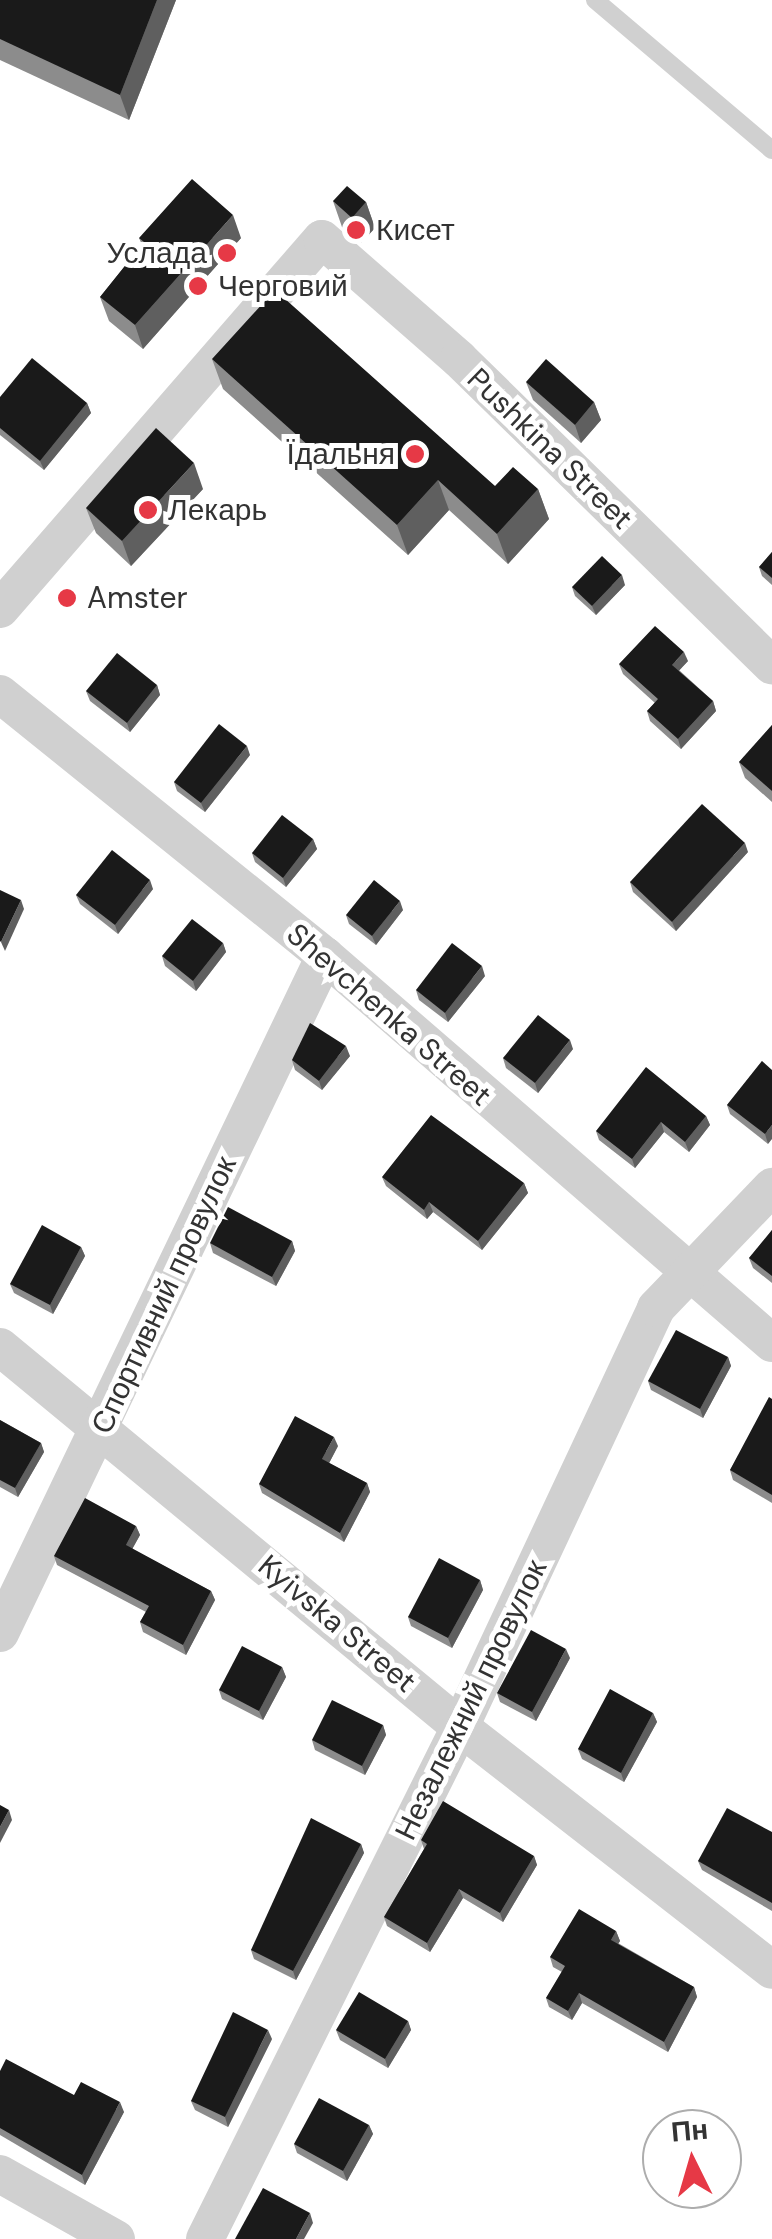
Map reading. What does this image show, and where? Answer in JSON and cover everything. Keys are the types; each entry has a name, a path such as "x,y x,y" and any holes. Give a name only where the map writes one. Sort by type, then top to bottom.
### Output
{"street":[{"name":"Pushkina Street","path":"0,609 322,239 459,359 772,666"},
{"name":"Shevchenka Street","path":"0,694 324,956 688,1276 772,1343"},
{"name":"Спортивний провулок","path":"0,1633 324,956"},
{"name":"Незалежний провулок","path":"205,2239 460,1727 656,1308 772,1187"},
{"name":"Kyivska Street","path":"0,1347 460,1727 772,1970"},
{"path":"0,2174 116,2239"}],"lane":[{"path":"596,0 772,150"}],"building":[{"path":"0,0 157,0 120,95 0,39"},
{"path":"192,179 233,215 135,325 100,297 144,242 139,238"},
{"path":"347,186 366,202 352,218 333,201"},
{"path":"275,290 495,486 513,467 538,489 497,534 438,480 397,525 212,359"},
{"path":"32,358 87,403 40,461 0,428 0,397"},
{"path":"546,359 594,402 575,425 526,382"},
{"path":"156,428 194,463 122,541 86,508"},
{"path":"772,552 772,578 759,567"},
{"path":"602,556 622,575 592,606 572,587"},
{"path":"655,626 684,652 672,665 713,701 678,739 647,711 658,699 619,664"},
{"path":"117,653 157,685 127,723 86,691"},
{"path":"219,724 247,746 201,803 174,782"},
{"path":"772,725 772,791 739,762"},
{"path":"702,804 745,843 672,922 630,882"},
{"path":"282,815 313,839 283,878 252,853"},
{"path":"112,850 150,880 115,925 76,895"},
{"path":"374,880 400,901 372,936 346,915"},
{"path":"0,890 21,900 1,942 0,941"},
{"path":"192,919 223,943 193,981 162,956"},
{"path":"452,943 482,966 445,1013 416,990"},
{"path":"538,1015 570,1040 535,1083 503,1058"},
{"path":"310,1023 346,1046 319,1081 292,1060"},
{"path":"762,1061 772,1070 772,1125 765,1134 727,1105"},
{"path":"646,1067 706,1116 685,1142 661,1122 632,1159 596,1131"},
{"path":"431,1115 524,1183 478,1241 429,1202 424,1210 382,1177"},
{"path":"228,1207 292,1241 272,1277 210,1243"},
{"path":"42,1225 81,1247 50,1305 10,1284"},
{"path":"772,1230 772,1276 749,1258"},
{"path":"676,1330 728,1357 700,1409 648,1381"},
{"path":"769,1397 772,1399 772,1495 730,1470"},
{"path":"295,1416 334,1437 322,1459 367,1483 340,1533 259,1484"},
{"path":"0,1420 41,1443 15,1488 0,1480"},
{"path":"85,1498 136,1526 126,1545 211,1591 183,1645 140,1622 149,1606 54,1556"},
{"path":"439,1558 480,1580 448,1638 408,1617"},
{"path":"531,1630 566,1649 532,1712 497,1693"},
{"path":"242,1646 282,1667 259,1711 219,1690"},
{"path":"610,1689 653,1713 621,1773 578,1749"},
{"path":"332,1700 383,1725 362,1766 312,1740"},
{"path":"443,1801 534,1856 500,1913 459,1889 427,1943 384,1917 427,1844 421,1840"},
{"path":"0,1805 9,1810 0,1827"},
{"path":"727,1808 772,1832 772,1903 698,1861"},
{"path":"311,1818 361,1844 293,1971 251,1950"},
{"path":"579,1909 616,1931 611,1940 694,1987 664,2042 579,1993 568,2011 546,1998 565,1966 550,1957"},
{"path":"359,1992 408,2021 385,2059 336,2030"},
{"path":"233,2012 268,2030 225,2117 191,2101"},
{"path":"6,2059 74,2095 81,2082 120,2102 82,2175 0,2128 0,2071"},
{"path":"319,2098 369,2125 343,2171 294,2144"},
{"path":"263,2188 310,2213 296,2239 235,2239"}],"place":[{"name":"Кисет","path":"356,230"},
{"name":"Услада","path":"227,253"},
{"name":"Черговий","path":"198,286"},
{"name":"Їдальня","path":"415,454"},
{"name":"Лекарь","path":"148,510"},
{"name":"Amster","path":"67,598"}]}
